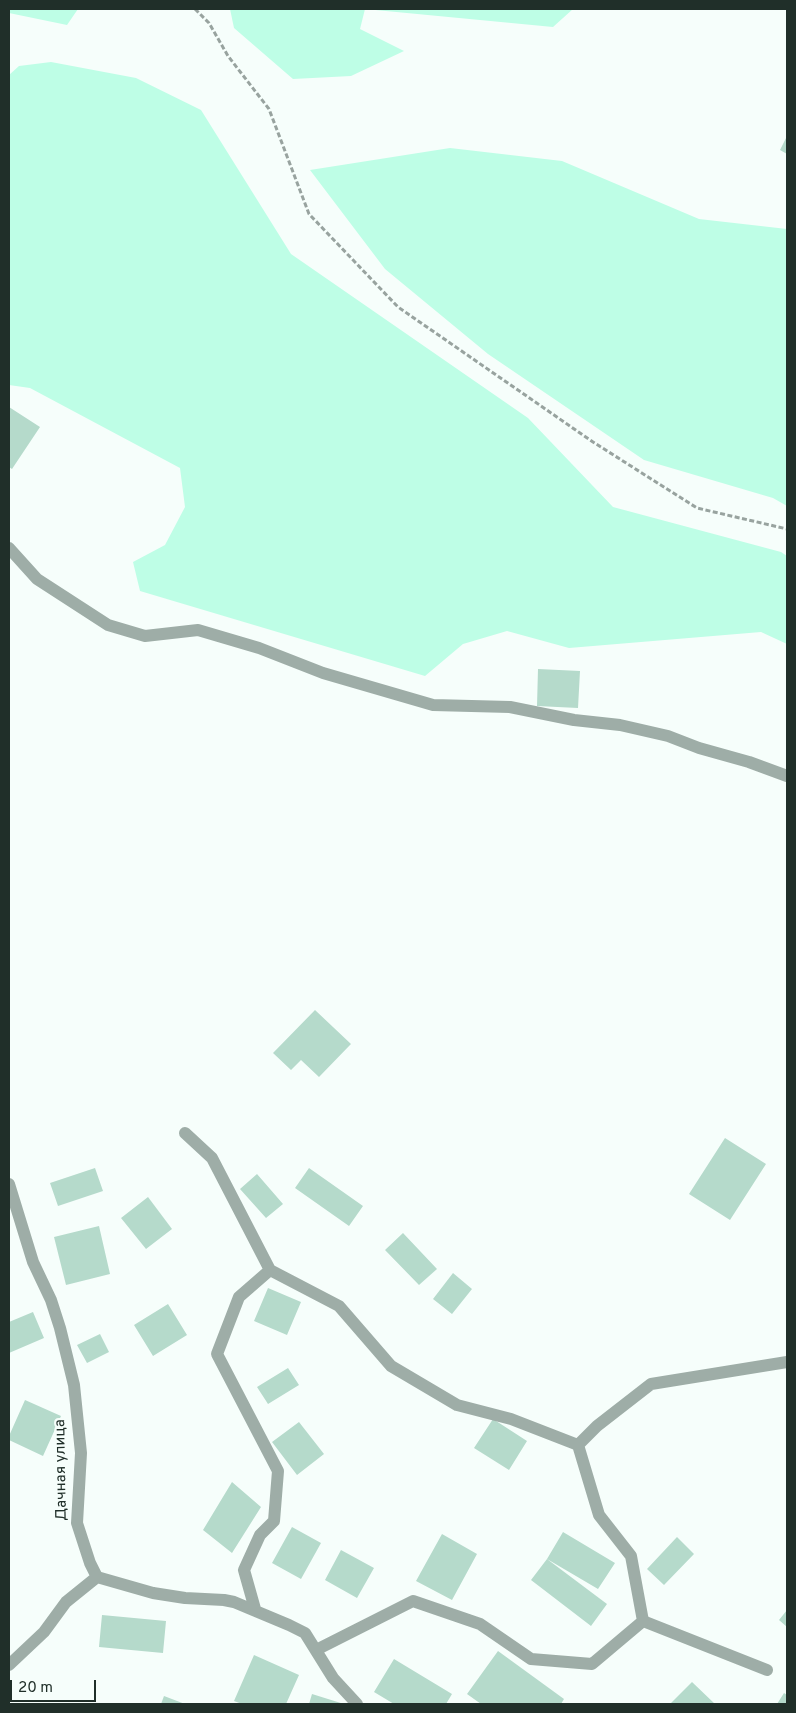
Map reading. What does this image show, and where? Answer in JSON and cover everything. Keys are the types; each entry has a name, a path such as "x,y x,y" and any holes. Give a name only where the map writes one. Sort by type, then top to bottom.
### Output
{"street":[{"path":"9,548 37,579 108,625 145,636 198,630 259,648 323,673 433,705 510,707 574,720 620,725 668,736 787,776"},
{"path":"185,1133 212,1158 270,1270 339,1306 391,1366 457,1405 511,1418 578,1445"},
{"name":"Дачная улица","path":"9,1184 33,1262 51,1300 74,1385 81,1453 77,1523 97,1578"},
{"path":"255,1609 244,1570 260,1535 274,1521 278,1471 217,1354 239,1297 270,1270"},
{"path":"578,1445 597,1426 651,1384 787,1362"},
{"path":"578,1445 599,1515 631,1556 642,1621"},
{"path":"9,1665 44,1632 66,1602 97,1578 153,1593 185,1598 224,1600 255,1609 305,1633 333,1678 357,1704"},
{"path":"316,1650 413,1601 480,1624 531,1660 592,1664 642,1621"},
{"path":"642,1621 766,1670"}],"path":[{"path":"195,9 208,23 228,56 269,109 309,214 398,307 593,442 697,508 787,529"}],"green space":[{"path":"9,9 78,9 67,25 9,13"},
{"path":"230,9 365,9 360,29 404,51 351,76 293,79 234,28"},
{"path":"365,9 573,9 553,27"},
{"path":"51,62 136,78 201,110 291,254 528,418 613,507 781,552 787,556 787,644 761,632 569,648 507,631 463,644 425,676 140,591 133,562 165,545 185,507 180,468 30,388 9,385 9,75 19,66"},
{"path":"450,148 562,161 699,219 787,229 787,506 773,498 644,460 488,354 385,269 310,170"}],"building":[{"path":"787,136 787,154 780,150"},
{"path":"9,407 40,427 12,469 9,467"},
{"path":"538,669 580,671 578,708 537,706"},
{"path":"315,1010 351,1044 319,1077 301,1060 291,1070 273,1053"},
{"path":"725,1138 766,1164 730,1220 689,1194"},
{"path":"95,1168 103,1191 58,1206 50,1183"},
{"path":"309,1168 363,1206 349,1226 295,1188"},
{"path":"257,1174 283,1204 266,1218 240,1189"},
{"path":"148,1197 172,1229 146,1249 121,1218"},
{"path":"99,1226 110,1274 66,1285 54,1237"},
{"path":"403,1233 437,1269 419,1285 385,1250"},
{"path":"453,1273 472,1289 452,1314 433,1299"},
{"path":"268,1288 301,1302 287,1335 254,1321"},
{"path":"168,1304 187,1335 153,1356 134,1325"},
{"path":"33,1312 44,1338 9,1353 9,1322"},
{"path":"100,1334 109,1352 87,1363 77,1345"},
{"path":"288,1368 299,1385 268,1404 257,1387"},
{"path":"25,1400 61,1416 43,1456 9,1440"},
{"path":"493,1419 527,1441 509,1470 474,1448"},
{"path":"299,1422 324,1454 297,1475 272,1442"},
{"path":"232,1482 261,1507 232,1553 203,1530"},
{"path":"292,1527 321,1543 301,1579 272,1563"},
{"path":"563,1532 615,1563 598,1589 547,1559"},
{"path":"442,1534 477,1554 452,1600 416,1581"},
{"path":"677,1537 694,1554 664,1585 647,1569"},
{"path":"341,1550 374,1568 357,1598 325,1580"},
{"path":"547,1559 607,1604 591,1626 531,1580"},
{"path":"787,1610 787,1627 779,1620"},
{"path":"102,1615 166,1621 163,1653 99,1647"},
{"path":"498,1651 564,1699 561,1704 481,1704 467,1694"},
{"path":"254,1655 299,1675 286,1704 242,1704 234,1701"},
{"path":"394,1659 452,1694 446,1704 394,1704 374,1692"},
{"path":"692,1682 715,1704 670,1704"},
{"path":"784,1693 787,1695 787,1704 777,1704"},
{"path":"312,1694 344,1704 309,1704"},
{"path":"164,1696 185,1704 161,1704"}]}
